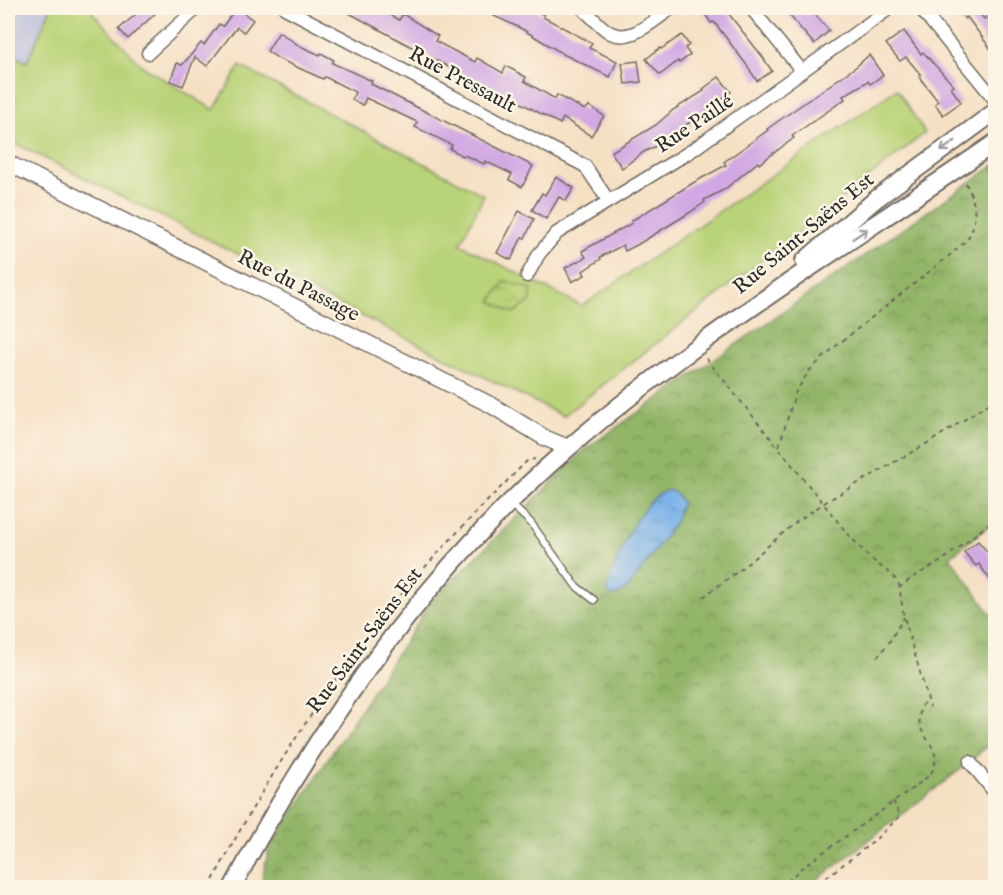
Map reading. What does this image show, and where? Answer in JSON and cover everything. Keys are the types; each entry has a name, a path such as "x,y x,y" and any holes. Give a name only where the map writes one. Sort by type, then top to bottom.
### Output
{"main road":[{"name":"Rue Saint-Saëns Est","path":"742,314 876,199 996,111"},
{"name":"Rue Saint-Saëns Est","path":"232,888 280,801 366,669 428,591 510,503 569,448 697,346 996,142"}],"street":[{"path":"148,53 197,8"},
{"name":"Rue Pressault","path":"285,8 585,166 608,200"},
{"path":"582,8 615,36 626,36 672,8"},
{"path":"752,8 802,71"},
{"name":"Rue Paillé","path":"527,276 539,254 557,233 691,151 890,8"},
{"path":"920,8 996,101"},
{"name":"Rue du Passage","path":"8,163 491,405 545,438 569,448"},
{"path":"970,762 996,795"}],"lane":[{"path":"510,503 531,523 576,585 594,600"}],"path":[{"path":"778,447 796,391 810,370 968,238 972,228 975,204 957,169"},
{"path":"697,346 847,533 869,557 892,576 899,588 904,617 930,707"},
{"path":"703,597 795,523 824,503 933,440 996,399"},
{"path":"899,588 943,560 990,523 996,522"},
{"path":"877,657 890,641 904,617"},
{"path":"781,888 800,869 930,774 935,764 934,754 918,721 924,700"},
{"path":"812,888 873,842 900,816 893,801"}],"shaded area":[{"path":"8,8 51,8 27,62 8,53"}],"green space":[{"path":"51,8 96,8 92,12 142,66 214,110 240,66 484,195 460,244 582,306 897,89 925,133 563,416 8,140 8,53 27,62"},
{"path":"995,165 995,521 950,557 995,620 995,739 970,762 808,887 260,888 269,849 431,602 584,450"},
{"path":"505,281 532,289 530,302 513,313 491,301"}],"water":[{"path":"669,490 676,494 682,502 674,524 629,587 618,595 611,596 606,589 638,517 658,495"}],"building":[{"path":"143,8 161,8 128,39 119,29"},
{"path":"236,8 253,20 244,32 237,27 207,66 195,57 183,86 170,81 177,63 182,65 201,43 204,45 219,24 223,26"},
{"path":"340,8 377,8 399,20 403,14 438,36 435,41 475,62 477,58 503,73 506,66 526,77 524,81 555,99 557,95 585,110 589,106 604,116 591,136 563,118 560,124 486,84 485,87"},
{"path":"477,8 531,8 544,15 543,17 592,43 589,48 617,61 610,77 565,55 522,29"},
{"path":"701,8 724,8 772,71 757,81"},
{"path":"783,8 810,8 829,31 814,44"},
{"path":"956,8 980,8 977,10 984,19 988,16 996,27 996,56 967,17 965,19"},
{"path":"904,31 921,54 923,52 954,86 951,88 961,102 943,115 935,104 938,101 919,77 921,75 906,57 900,61 886,44"},
{"path":"279,32 300,46 334,60 332,63 372,81 371,84 533,166 522,187 509,180 512,174 485,161 484,164 450,149 452,145 415,127 417,122 366,98 363,105 352,100 355,92 325,77 323,79 279,59 267,51"},
{"path":"682,35 689,45 685,48 690,55 660,75 646,59"},
{"path":"869,55 883,75 870,84 868,81 843,96 845,99 792,136 794,138 759,164 758,162 725,189 704,200 705,202 689,213 625,251 623,245 600,257 601,259 583,271 585,275 572,282 565,268 586,257 582,251 726,165 724,162"},
{"path":"638,61 641,82 625,84 622,63"},
{"path":"719,77 731,92 678,130 679,132 668,140 644,152 622,168 611,152 656,125 673,110 704,91 703,89"},
{"path":"556,177 574,188 566,201 559,197 546,219 532,210 542,193 545,195"},
{"path":"519,211 534,219 511,260 497,253"},
{"path":"978,541 996,562 996,588 979,564 976,566 964,552"}]}
